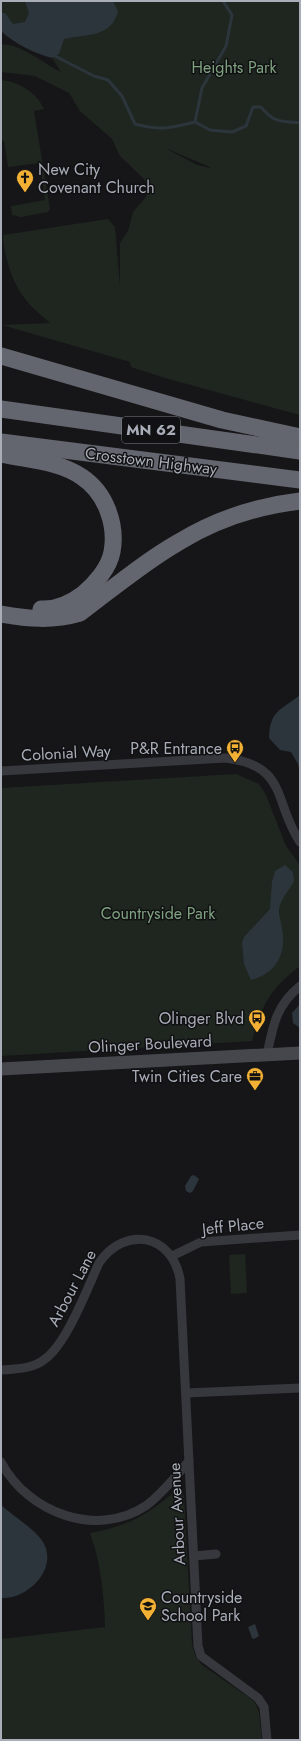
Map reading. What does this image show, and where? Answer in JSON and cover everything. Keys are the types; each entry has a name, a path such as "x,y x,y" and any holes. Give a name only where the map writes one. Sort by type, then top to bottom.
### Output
{"highway":[{"path":"1,356 222,420 300,437"},
{"name":"Crosstown Highway","path":"1,409 300,451"},
{"name":"Crosstown Highway","path":"1,442 300,480"},
{"path":"1,454 60,466 71,470 84,478 93,487 107,507 113,536 112,553 107,566 95,582 75,600 65,605 48,609 1,603"},
{"path":"1,614 38,620 66,617 80,613 167,550 197,532 245,513 300,501"}],"street":[{"name":"Colonial Way","path":"1,771 225,758 240,759 253,764 266,773 276,784 292,830 300,842"},
{"path":"267,1055 273,1024 278,1011 286,999 300,986"},
{"name":"Olinger Boulevard","path":"1,1069 300,1053"},
{"name":"Jeff Place","path":"172,1256 201,1242 300,1235"},
{"name":"Arbour Lane","path":"1,1370 31,1366 44,1360 56,1350 99,1263 106,1253 116,1245 128,1240 146,1240 164,1247 172,1256"},
{"name":"Arbour Avenue","path":"172,1256 178,1268 180,1279 198,1646 202,1656 258,1698 264,1707 267,1740"},
{"path":"186,1393 300,1388"},
{"path":"1,1462 5,1470 20,1487 36,1501 55,1513 92,1521 123,1516 146,1505 161,1492 189,1461"},
{"path":"194,1556 216,1554"}],"green space":[{"name":"Heights Park","path":"1,1 300,1 300,415 165,378 131,367 130,362 2,325 50,323 28,302 16,285 7,260 3,235 108,219 115,227 120,287 120,243 128,231 133,212 146,197 148,185 143,178 120,156 112,139 80,111 69,93 35,76 1,72 1,45 7,45 31,54 61,72 52,58 54,56 1,24","holes":["165,148 210,167 197,165"]},
{"path":"1,80 15,83 27,89 37,98 44,109 34,111 50,209 48,212 21,217 12,215 11,206 45,200 40,163 8,167 4,141 1,140"},
{"name":"Countryside Park","path":"236,774 259,784 266,795 286,846 300,865 300,966 281,982 268,999 259,1018 252,1041 1,1056 1,788"},
{"path":"245,1254 247,1293 231,1294 229,1255"},
{"name":"Countryside School Park","path":"178,1491 184,1496 192,1645 196,1657 202,1665 254,1701 259,1712 262,1740 1,1740 1,1639 105,1627 101,1580 97,1556 90,1533 125,1524 154,1508 174,1492"}],"shaded area":[{"path":"25,1 113,1 118,11 115,20 104,30 89,35 64,39 59,54 52,58 25,48 1,31 1,13 5,13 13,24 25,22 29,13"},
{"path":"300,695 300,775 298,764 291,752 280,750 269,738 271,722 274,716 277,712"},
{"path":"285,865 293,872 294,881 283,898 279,908 283,938 281,954 273,968 260,977 251,980 244,964 242,943 244,937 270,909 272,882 275,871"},
{"path":"300,1004 300,1028 293,1023 292,1013"},
{"path":"194,1175 199,1179 193,1191 190,1193 186,1191 185,1186 191,1176"},
{"path":"1,1505 35,1532 43,1542 47,1552 47,1562 44,1572 38,1581 30,1588 21,1594 1,1598"},
{"path":"255,1624 259,1636 254,1639 252,1638 248,1627"}],"waterway":[{"path":"195,122 202,88 226,46 232,15 223,1"},
{"path":"53,55 94,76 108,80 122,96 135,124 165,128 195,122 210,130 232,132 246,126 253,107 261,107 274,119 300,123"}],"place":[{"name":"New City Covenant Church","path":"25,193"},
{"name":"P&R Entrance","path":"235,763"},
{"name":"Olinger Blvd","path":"257,1033"},
{"name":"Twin Cities Care","path":"255,1091"},
{"name":"Countryside School Park","path":"148,1621"}]}
